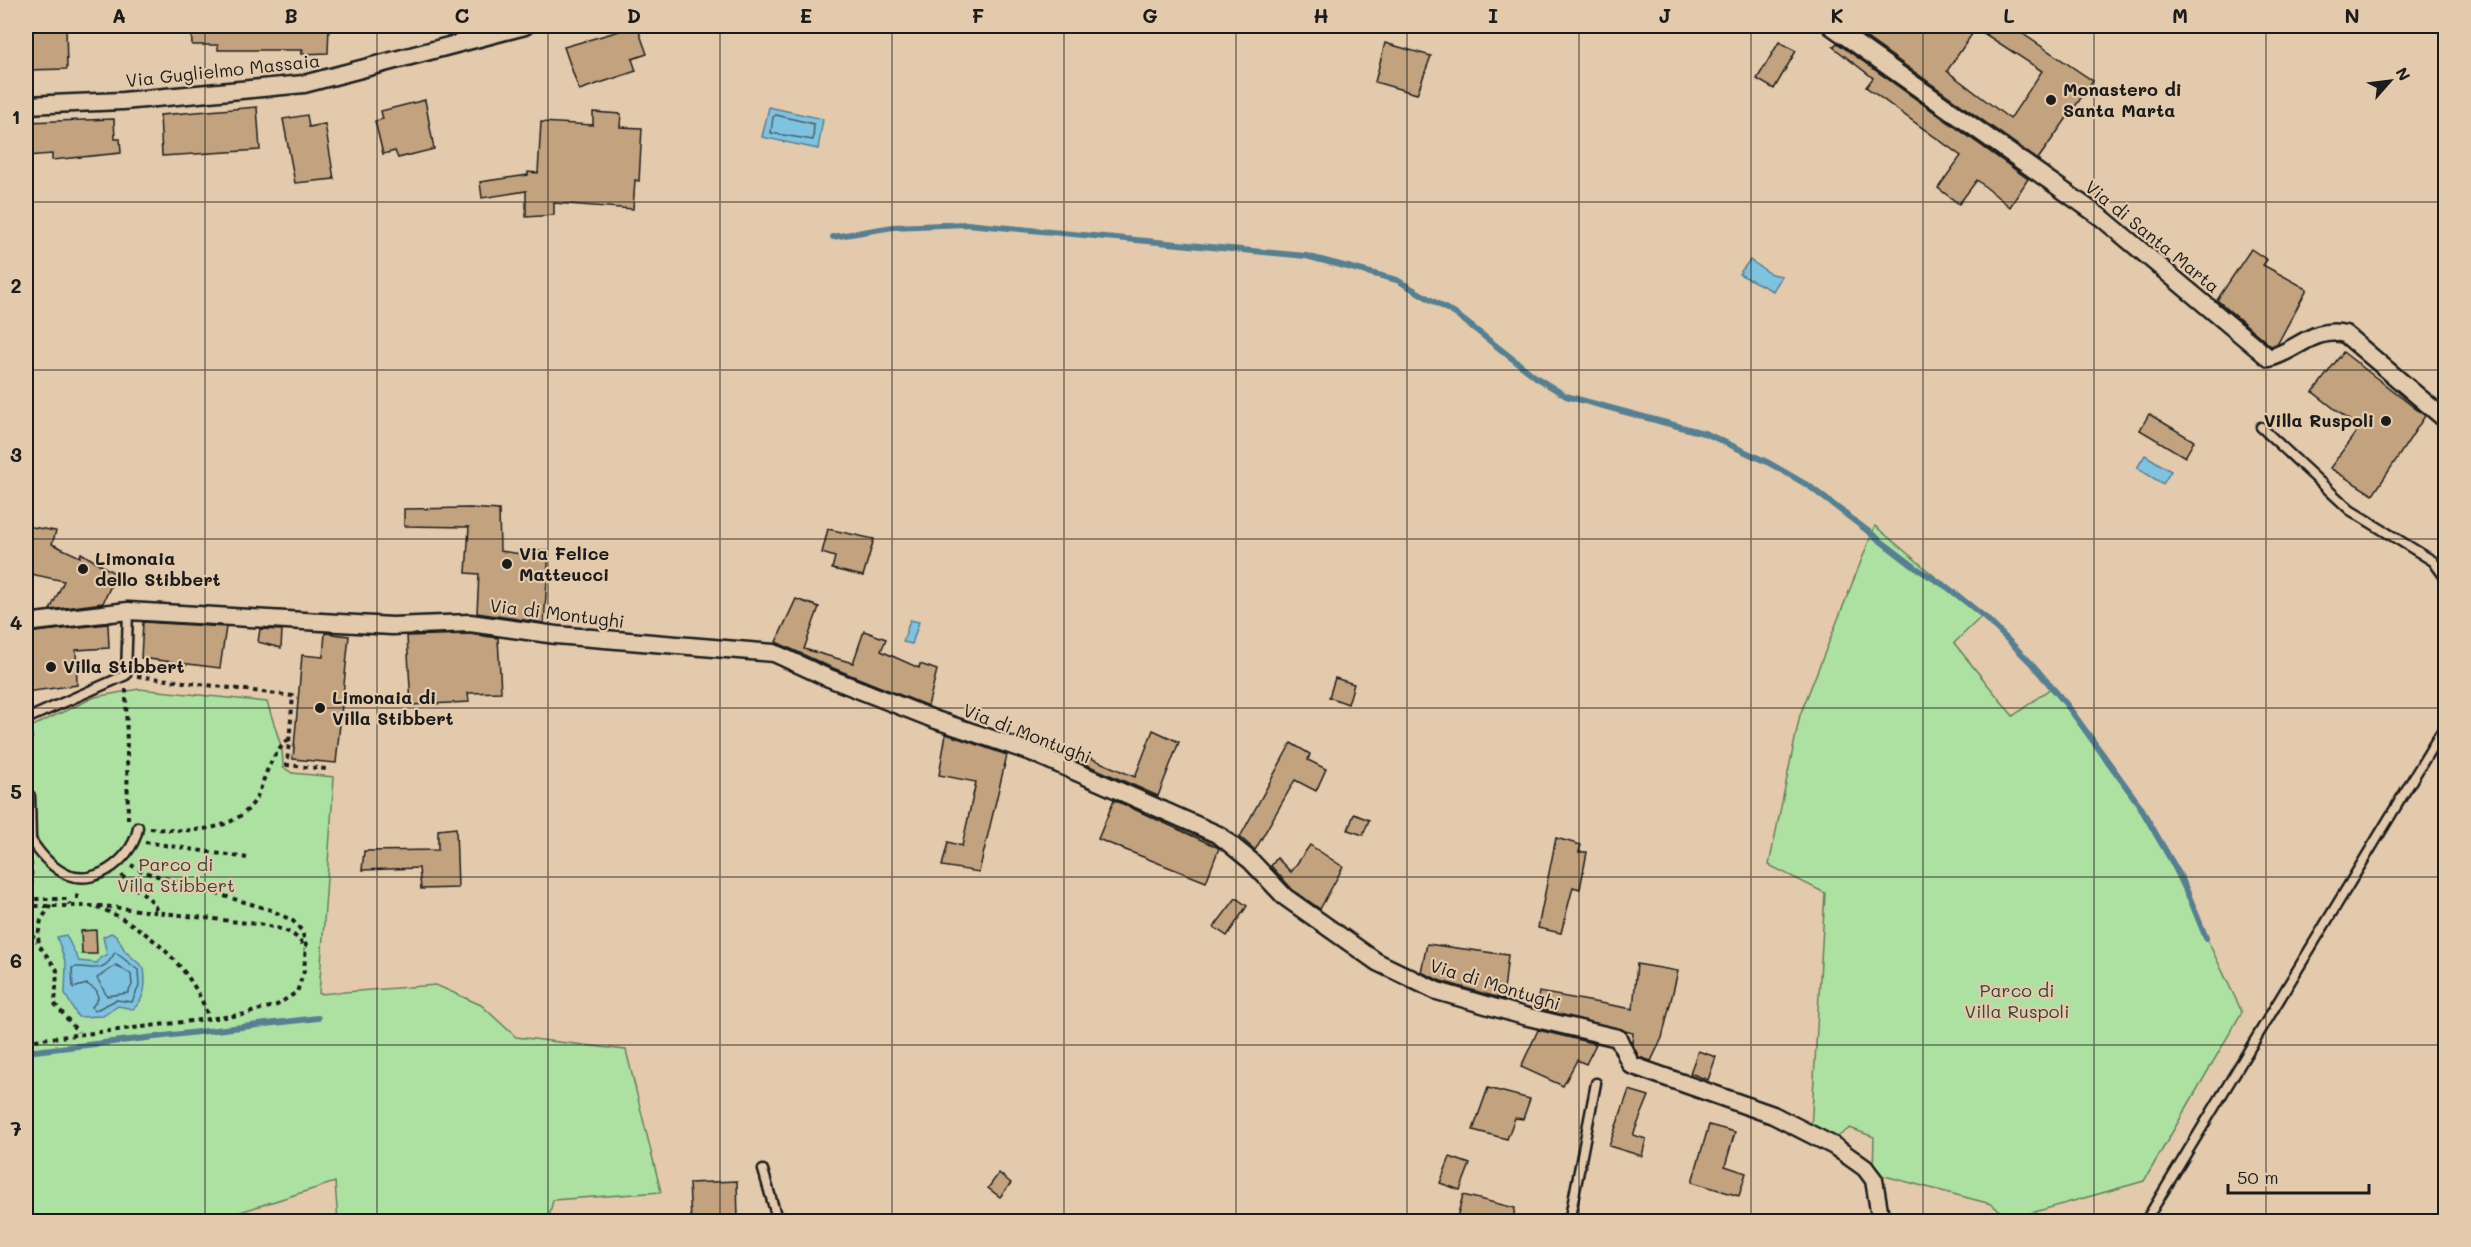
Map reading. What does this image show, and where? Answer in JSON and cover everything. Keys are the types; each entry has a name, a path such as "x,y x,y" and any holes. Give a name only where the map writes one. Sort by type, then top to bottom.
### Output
{"street":[{"name":"Via Guglielmo Massaia","path":"26,105 123,101 304,84 525,26"},
{"name":"Via di Santa Marta","path":"1831,26 2102,218 2269,358 2285,354 2303,339 2326,331 2345,334 2445,420"},
{"name":"Via di Montughi","path":"26,623 128,611 392,626 470,623 556,635 774,653 918,712 1031,752 1219,835 1251,861 1285,897 1377,962 1437,991 1524,1017 1618,1038 1631,1065 1773,1115 1834,1146 1865,1168 1874,1180 1881,1221"}],"lane":[{"path":"2261,427 2350,510 2433,561 2445,579"},
{"path":"28,719 126,675 128,611"},
{"path":"2145,1221 2445,724"},
{"path":"26,849 31,840 30,796"},
{"path":"31,840 48,862 72,876 95,875 125,856 135,840 133,827"},
{"path":"1569,1221 1596,1083"},
{"path":"763,1170 778,1221"}],"path":[{"path":"289,739 273,755 256,797 241,816 225,824 195,830 133,827 126,675 293,696 287,765 326,770"},
{"path":"28,719 30,796"},
{"path":"135,840 247,858"},
{"path":"26,1041 208,1017 241,1015 270,1008 287,1000 300,987 306,952 302,931 288,917 144,872 132,866 125,856"},
{"path":"117,863 126,882 149,896 157,912"},
{"path":"31,884 32,899"},
{"path":"26,899 67,899 70,905"},
{"path":"39,945 41,920 51,905"},
{"path":"26,906 94,905 280,928 297,936 306,952"},
{"path":"94,905 126,921 171,958 196,989 208,1017"},
{"path":"26,927 57,970 55,1004 79,1033"}],"green space":[{"name":"Parco di Villa Ruspoli","path":"1875,526 1982,616 1954,643 2013,716 2051,688 2124,783 2166,854 2242,1012 2144,1181 2010,1219 1991,1204 1873,1173 1874,1137 1850,1128 1833,1140 1811,1129 1825,893 1769,865 1800,715"},
{"name":"Parco di Villa Stibbert","path":"139,689 267,702 282,749 283,767 292,773 334,777 319,994 436,985 481,1005 516,1037 626,1050 661,1192 553,1200 548,1221 338,1222 335,1182 212,1221 26,1222 26,726 33,726 95,697"}],"water":[{"path":"769,107 823,119 818,149 762,137"},
{"path":"1750,260 1771,274 1782,276 1773,291 1739,274"},
{"path":"2145,455 2171,471 2163,484 2137,468"},
{"path":"910,620 919,622 912,644 903,642"},
{"path":"111,933 117,936 125,951 144,968 143,996 133,1009 118,1006 103,1016 78,1017 65,994 66,964 57,937 66,935 79,961 97,963 101,957 107,955 103,937"}],"building":[{"path":"26,26 66,26 67,69 26,70"},
{"path":"191,26 329,26 328,53 301,54 303,50 218,50 218,45 192,45"},
{"path":"637,26 647,54 632,59 636,71 579,90 564,47"},
{"name":"Monastero di Santa Marta","path":"1850,26 2011,26 2093,81 2038,159 2040,161","holes":["1976,28 2042,71 2010,119 1947,71"]},
{"path":"1779,42 1796,51 1774,89 1757,79"},
{"path":"1385,43 1431,56 1417,94 1375,82"},
{"path":"1837,43 2028,179 2010,207 1977,180 1959,204 1938,188 1961,156 1866,87 1873,78 1833,47"},
{"path":"425,100 434,149 398,158 395,151 383,154 375,121 383,119 381,111"},
{"path":"257,107 260,150 162,156 160,115"},
{"path":"593,112 621,114 620,127 642,128 639,181 635,180 633,209 554,203 554,215 526,217 526,191 482,198 480,182 528,175 528,172 538,173 541,122 593,125"},
{"path":"307,115 309,127 325,124 334,179 295,183 283,119"},
{"path":"114,119 115,139 120,139 121,153 52,160 52,154 26,156 26,122"},
{"path":"2251,249 2267,260 2263,265 2307,289 2278,343 2271,346 2217,300"},
{"name":"Villa Ruspoli","path":"2343,352 2425,416 2373,495 2330,468 2359,428 2313,392"},
{"path":"2149,414 2194,441 2185,457 2140,430"},
{"name":"Via Felice Matteucci","path":"404,509 499,510 500,551 530,555 530,551 549,551 544,623 477,613 479,574 466,573 469,527 404,526"},
{"name":"Limonaia dello Stibbert","path":"26,526 56,531 52,544 80,557 81,553 116,574 103,603 50,610 64,581 26,573"},
{"path":"828,529 874,539 863,576 832,569 835,557 822,553"},
{"path":"796,599 819,607 804,649 853,663 864,631 886,639 881,651 919,668 920,664 937,670 928,706 828,666 776,642"},
{"path":"143,622 226,627 220,668 141,658"},
{"name":"Villa Stibbert","path":"108,624 109,648 76,650 77,685 26,692 26,633"},
{"path":"260,629 282,630 281,648 258,642"},
{"name":"Limonaia di Villa Stibbert","path":"325,633 349,636 336,763 293,759 302,655 323,657"},
{"path":"469,634 498,638 501,692 468,693 469,702 411,705 407,636"},
{"path":"1335,678 1354,684 1348,704 1329,697"},
{"path":"1153,730 1179,742 1158,796 1078,761 1081,754 1135,777"},
{"path":"946,734 1007,755 979,872 942,866 948,842 962,846 976,782 939,775"},
{"path":"1291,743 1310,754 1308,760 1326,769 1316,791 1295,780 1255,850 1240,837"},
{"path":"1114,800 1219,848 1206,882 1098,839"},
{"path":"1354,814 1369,820 1363,835 1348,830"},
{"path":"456,828 458,888 421,889 419,868 362,870 364,851 438,850 438,830"},
{"path":"1556,838 1581,845 1579,852 1587,852 1580,889 1573,887 1561,933 1538,928"},
{"path":"1310,845 1343,867 1320,909 1292,889 1271,866 1277,858 1291,872"},
{"path":"1236,898 1247,906 1227,936 1214,927"},
{"path":"96,930 97,954 82,954 81,931"},
{"path":"1427,944 1508,955 1503,999 1441,981 1421,972"},
{"path":"1637,964 1678,971 1662,1038 1651,1061 1639,1057 1632,1043 1633,1033 1536,1008 1539,992 1633,1009"},
{"path":"1538,1030 1596,1044 1586,1064 1577,1060 1563,1086 1521,1067"},
{"path":"1698,1051 1716,1057 1708,1080 1690,1073"},
{"path":"1488,1088 1530,1099 1523,1119 1515,1118 1507,1139 1473,1130"},
{"path":"1629,1090 1649,1096 1633,1135 1646,1139 1642,1156 1609,1146"},
{"path":"1709,1125 1735,1132 1725,1166 1746,1173 1739,1196 1692,1182"},
{"path":"1450,1157 1470,1164 1460,1190 1440,1183"},
{"path":"999,1173 1011,1183 1000,1197 988,1188"},
{"path":"737,1181 738,1220 691,1221 689,1183"},
{"path":"1463,1195 1515,1208 1513,1221 1456,1221"}],"waterway":[{"path":"833,237 893,227 967,224 1306,256 1397,280 1457,315 1537,378 1566,396 1707,434 1769,463 1809,486 1916,568 1947,587 1986,618 2032,664 2067,705 2138,803 2182,879 2206,938"},
{"path":"26,1052 318,1018"}],"place":[{"name":"Monastero di Santa Marta","path":"2051,100"},
{"name":"Villa Ruspoli","path":"2386,421"},
{"name":"Via Felice Matteucci","path":"507,564"},
{"name":"Limonaia dello Stibbert","path":"83,569"},
{"name":"Villa Stibbert","path":"51,667"},
{"name":"Limonaia di Villa Stibbert","path":"320,708"}]}
